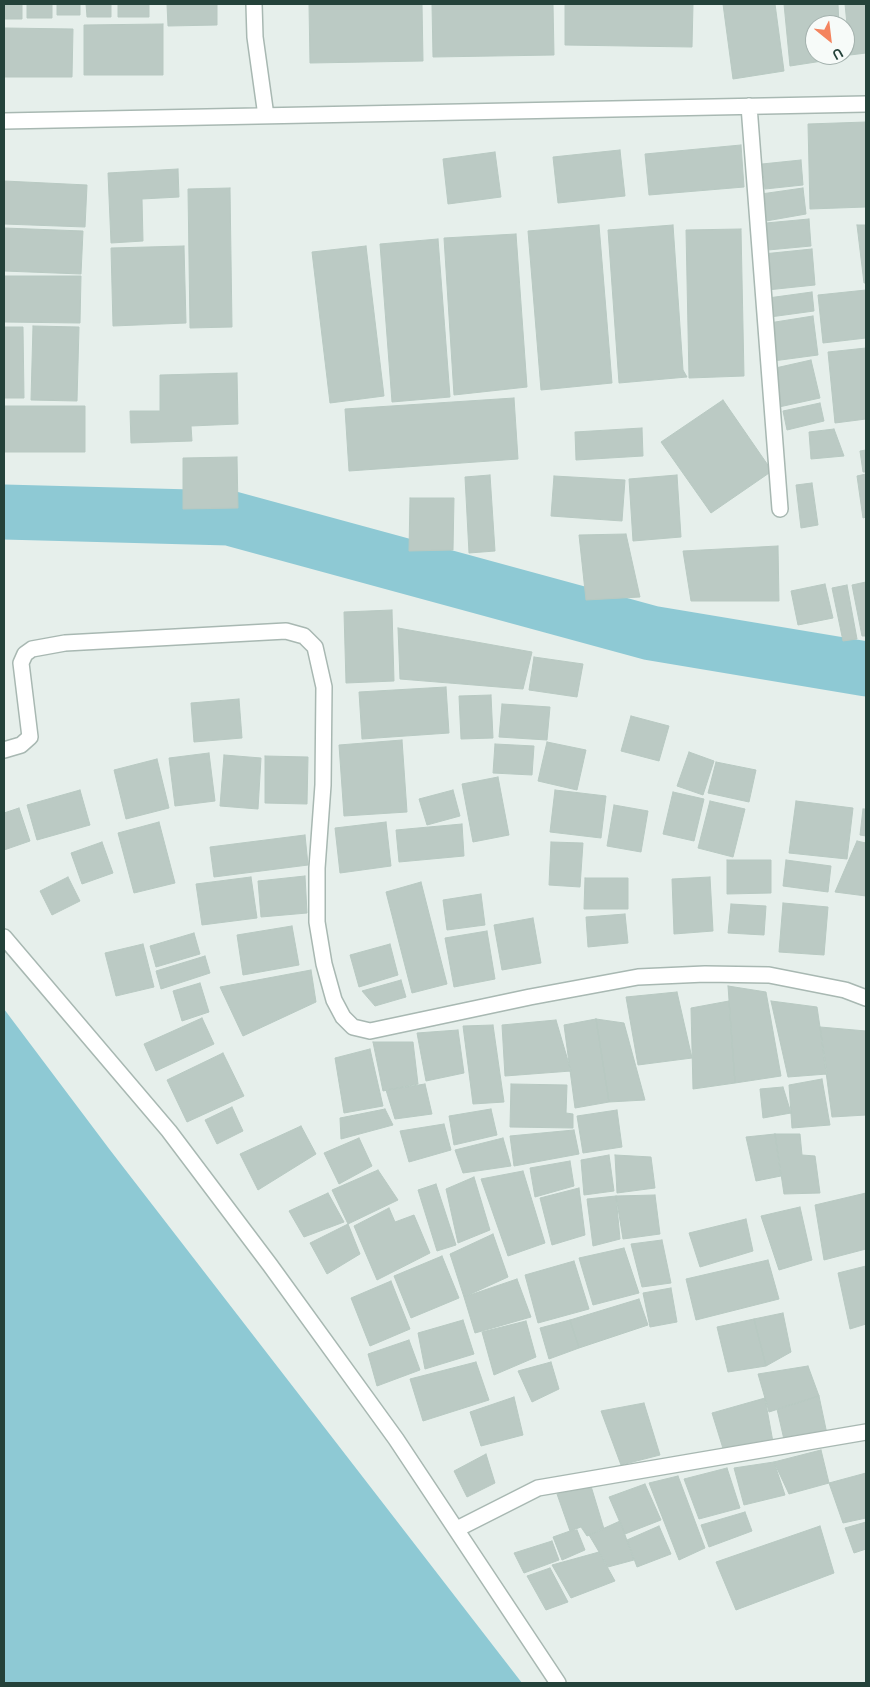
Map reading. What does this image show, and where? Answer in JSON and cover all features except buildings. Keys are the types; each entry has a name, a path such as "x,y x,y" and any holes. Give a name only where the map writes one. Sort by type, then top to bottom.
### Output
{"street":[{"path":"254,4 255,37 266,116"},
{"path":"4,122 866,104"},
{"path":"748,106 780,510"},
{"path":"4,750 21,745 30,737 21,663 25,654 32,648 65,643 286,631 304,636 315,647 324,687 323,785 317,868 317,922 324,964 334,1000 343,1017 353,1027 370,1031 530,997 638,977 705,974 769,975 845,990 866,998"},
{"path":"4,937 169,1131 396,1439 558,1683"},
{"path":"457,1530 538,1488 866,1432"}],"water":[{"path":"4,1009 110,1150 522,1683 4,1683"}],"waterway":[{"path":"4,512 229,518 651,633 866,669"}]}
